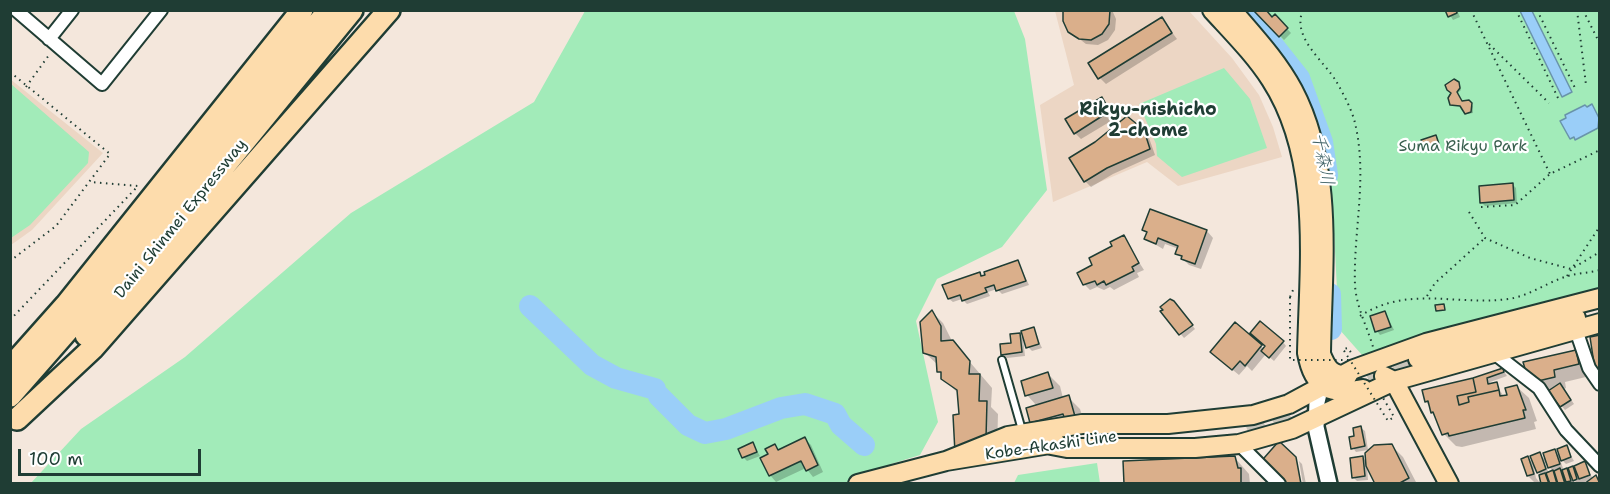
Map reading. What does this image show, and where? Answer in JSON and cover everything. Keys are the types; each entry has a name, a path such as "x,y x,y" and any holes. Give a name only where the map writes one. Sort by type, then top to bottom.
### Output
{"highway":[{"path":"10,368 66,305 302,10"},
{"name":"Daini Shinmei Expressway","path":"14,423 230,145 329,10"},
{"name":"Daini Shinmei Expressway","path":"10,396 352,10"},
{"path":"14,423 93,348 389,10"}],"main road":[{"path":"1212,10 1272,82 1288,111 1304,168 1314,354 1303,398"},
{"path":"1232,10 1279,66 1301,106 1312,140 1322,212 1313,376 1322,385 1332,390 1345,392 1394,381 1599,323"},
{"path":"946,461 1008,436 1082,424 1168,424 1253,415 1303,398 1339,375 1426,344 1599,298"},
{"path":"1418,358 1599,312"},
{"path":"1314,354 1328,369 1339,375 1374,374 1394,381 1449,483"},
{"name":"Kobe-Akashi Line","path":"858,483 946,461 1046,444 1067,448 1195,448 1243,436 1292,429 1394,381"}],"street":[{"path":"16,10 102,84 161,10"},
{"path":"53,42 72,10"},
{"path":"1576,330 1589,368 1599,384"},
{"path":"1494,353 1539,388 1566,430 1599,466"},
{"path":"1312,419 1322,385"},
{"path":"1303,398 1318,436 1329,483"},
{"path":"1243,436 1279,483"}],"lane":[{"path":"1002,360 1023,434"}],"path":[{"path":"1303,10 1302,32 1313,52 1336,80 1355,121 1362,176 1355,286 1360,316 1375,352"},
{"path":"1472,10 1550,174"},
{"path":"1516,10 1558,98"},
{"path":"1537,10 1576,90"},
{"path":"1577,10 1586,85"},
{"path":"1583,10 1599,44"},
{"path":"26,87 53,42"},
{"path":"1486,42 1549,103"},
{"path":"10,72 110,154 56,226 10,261"},
{"path":"1481,207 1515,205 1550,174 1599,150"},
{"path":"10,320 138,186 90,182"},
{"path":"1469,212 1485,238 1530,258 1571,269 1599,252"},
{"path":"1567,276 1599,226"},
{"path":"1427,296 1435,283 1485,238"},
{"path":"1360,316 1374,307 1427,296 1473,302 1510,299 1533,292 1567,276 1599,270"},
{"path":"1293,290 1290,297 1290,360 1350,360"},
{"path":"1354,359 1348,348 1343,349 1388,421 1394,417 1382,396"}],"shaded area":[{"path":"1055,11 1189,11 1232,58 1259,95 1273,127 1282,157 1178,186 1147,162 1053,202 1040,105 1074,85"},
{"path":"10,79 103,153 32,230 11,245"}],"green space":[{"path":"585,11 1014,11 1025,39 1047,190 1002,247 937,279 916,321 938,422 920,455 891,464 899,483 30,484 81,429 185,357 351,213 534,102"},
{"name":"Suma Rikyu Park","path":"1241,11 1599,11 1599,289 1362,355 1339,329 1332,192 1318,127 1295,79 1274,46"},
{"path":"1224,68 1250,99 1267,148 1182,177 1157,156 1156,144 1139,104"},
{"path":"11,84 89,152 88,163 30,225 11,238"},
{"path":"1097,463 1100,483 1014,483 1018,475"}],"water":[{"path":"1520,11 1532,11 1572,92 1562,97"},
{"path":"1592,104 1599,118 1598,128 1575,140 1574,137 1570,139 1560,121 1566,118 1565,115"}],"building":[{"path":"1063,10 1110,10 1109,24 1102,34 1091,40 1079,39 1068,32 1063,21"},
{"path":"1253,10 1266,10 1272,17 1275,14 1288,28 1279,37"},
{"path":"1445,10 1456,10 1457,13 1448,17"},
{"path":"1162,17 1172,33 1098,79 1088,63"},
{"path":"1454,79 1459,82 1460,88 1457,92 1462,101 1469,100 1472,103 1471,112 1465,114 1460,106 1450,105 1448,98 1451,93 1445,85"},
{"path":"1102,97 1110,111 1074,134 1065,119"},
{"path":"1127,116 1144,130 1150,149 1107,168 1084,182 1069,158 1095,142"},
{"path":"1436,135 1439,144 1424,148 1421,140"},
{"path":"1513,183 1514,200 1480,203 1479,186"},
{"path":"1150,209 1207,230 1195,264 1175,254 1178,246 1158,238 1156,244 1144,239 1147,232 1142,230"},
{"path":"1124,235 1139,263 1132,267 1134,271 1106,285 1104,281 1097,285 1095,281 1083,285 1077,273 1092,265 1089,258 1112,246 1110,242"},
{"path":"1018,260 1026,281 996,291 994,285 985,288 987,292 962,301 960,295 948,299 942,285 980,272 981,276 985,275 984,272"},
{"path":"1170,299 1193,325 1179,335 1160,311 1163,310 1160,307"},
{"path":"1444,304 1445,310 1436,311 1435,305"},
{"path":"932,310 941,326 941,341 953,340 970,361 969,374 980,374 979,401 987,401 986,438 955,453 953,415 959,414 957,390 941,379 941,372 937,372 936,357 923,353 920,322"},
{"path":"1385,311 1391,327 1375,332 1370,316"},
{"path":"1260,321 1284,341 1269,358 1261,351 1265,346 1250,333"},
{"path":"1235,322 1262,345 1245,366 1240,361 1232,370 1210,352"},
{"path":"1034,327 1039,344 1026,348 1021,331"},
{"path":"1020,333 1022,352 1001,355 1000,344 1011,343 1010,334"},
{"path":"1600,335 1600,377 1595,370 1590,337"},
{"path":"1576,350 1579,364 1554,370 1555,377 1538,381 1526,372 1523,362"},
{"path":"1503,368 1504,372 1487,378 1488,384 1497,382 1499,390 1468,397 1469,402 1459,405 1457,396 1476,392 1473,378"},
{"path":"1048,372 1053,388 1025,396 1021,381"},
{"path":"1473,378 1476,392 1457,396 1459,405 1469,402 1468,397 1499,390 1500,396 1507,395 1505,388 1517,385 1526,410 1523,410 1525,418 1449,436 1448,433 1442,435 1428,401 1425,402 1422,390"},
{"path":"1560,383 1571,400 1560,407 1548,391"},
{"path":"1069,395 1076,420 1066,423 1063,414 1030,423 1026,408"},
{"path":"1361,426 1365,446 1351,449 1349,437 1354,436 1353,428"},
{"path":"805,437 818,465 806,471 801,461 769,476 760,458 768,454 765,449 775,444 778,450"},
{"path":"1279,441 1296,457 1301,484 1287,484 1264,463 1264,458"},
{"path":"753,442 757,452 742,458 738,449"},
{"path":"1392,444 1409,478 1398,484 1375,484 1366,466 1365,453 1374,445"},
{"path":"1567,445 1571,457 1561,461 1557,449"},
{"path":"1555,449 1560,464 1548,468 1543,453"},
{"path":"1540,452 1546,469 1537,473 1530,456"},
{"path":"1235,456 1238,468 1241,468 1241,484 1124,484 1123,461"},
{"path":"1363,456 1365,476 1352,478 1350,458"},
{"path":"1528,456 1534,474 1527,476 1521,459"},
{"path":"1585,461 1590,475 1579,479 1574,466"},
{"path":"1573,466 1577,479 1573,481 1568,468"},
{"path":"1560,468 1565,484 1558,484 1554,471"},
{"path":"1567,468 1571,481 1566,482 1562,470"},
{"path":"1553,470 1557,484 1550,484 1546,473"},
{"path":"1545,473 1549,484 1541,484 1539,475"},
{"path":"1596,475 1600,484 1584,484"}],"waterway":[{"name":"千森川","path":"1245,10 1299,78 1322,142 1327,175"},
{"name":"千森川","path":"1330,294 1331,329"},
{"path":"530,306 592,365 616,378 655,389"},
{"path":"659,396 688,425 705,433 726,429 781,408 805,404 835,414 841,425 864,445"}],"tunnel":[{"path":"1343,389 1418,359"},
{"path":"1247,429 1295,409"}],"district":[{"name":"Rikyu-nishicho 2-chome","path":"1148,120"}]}
